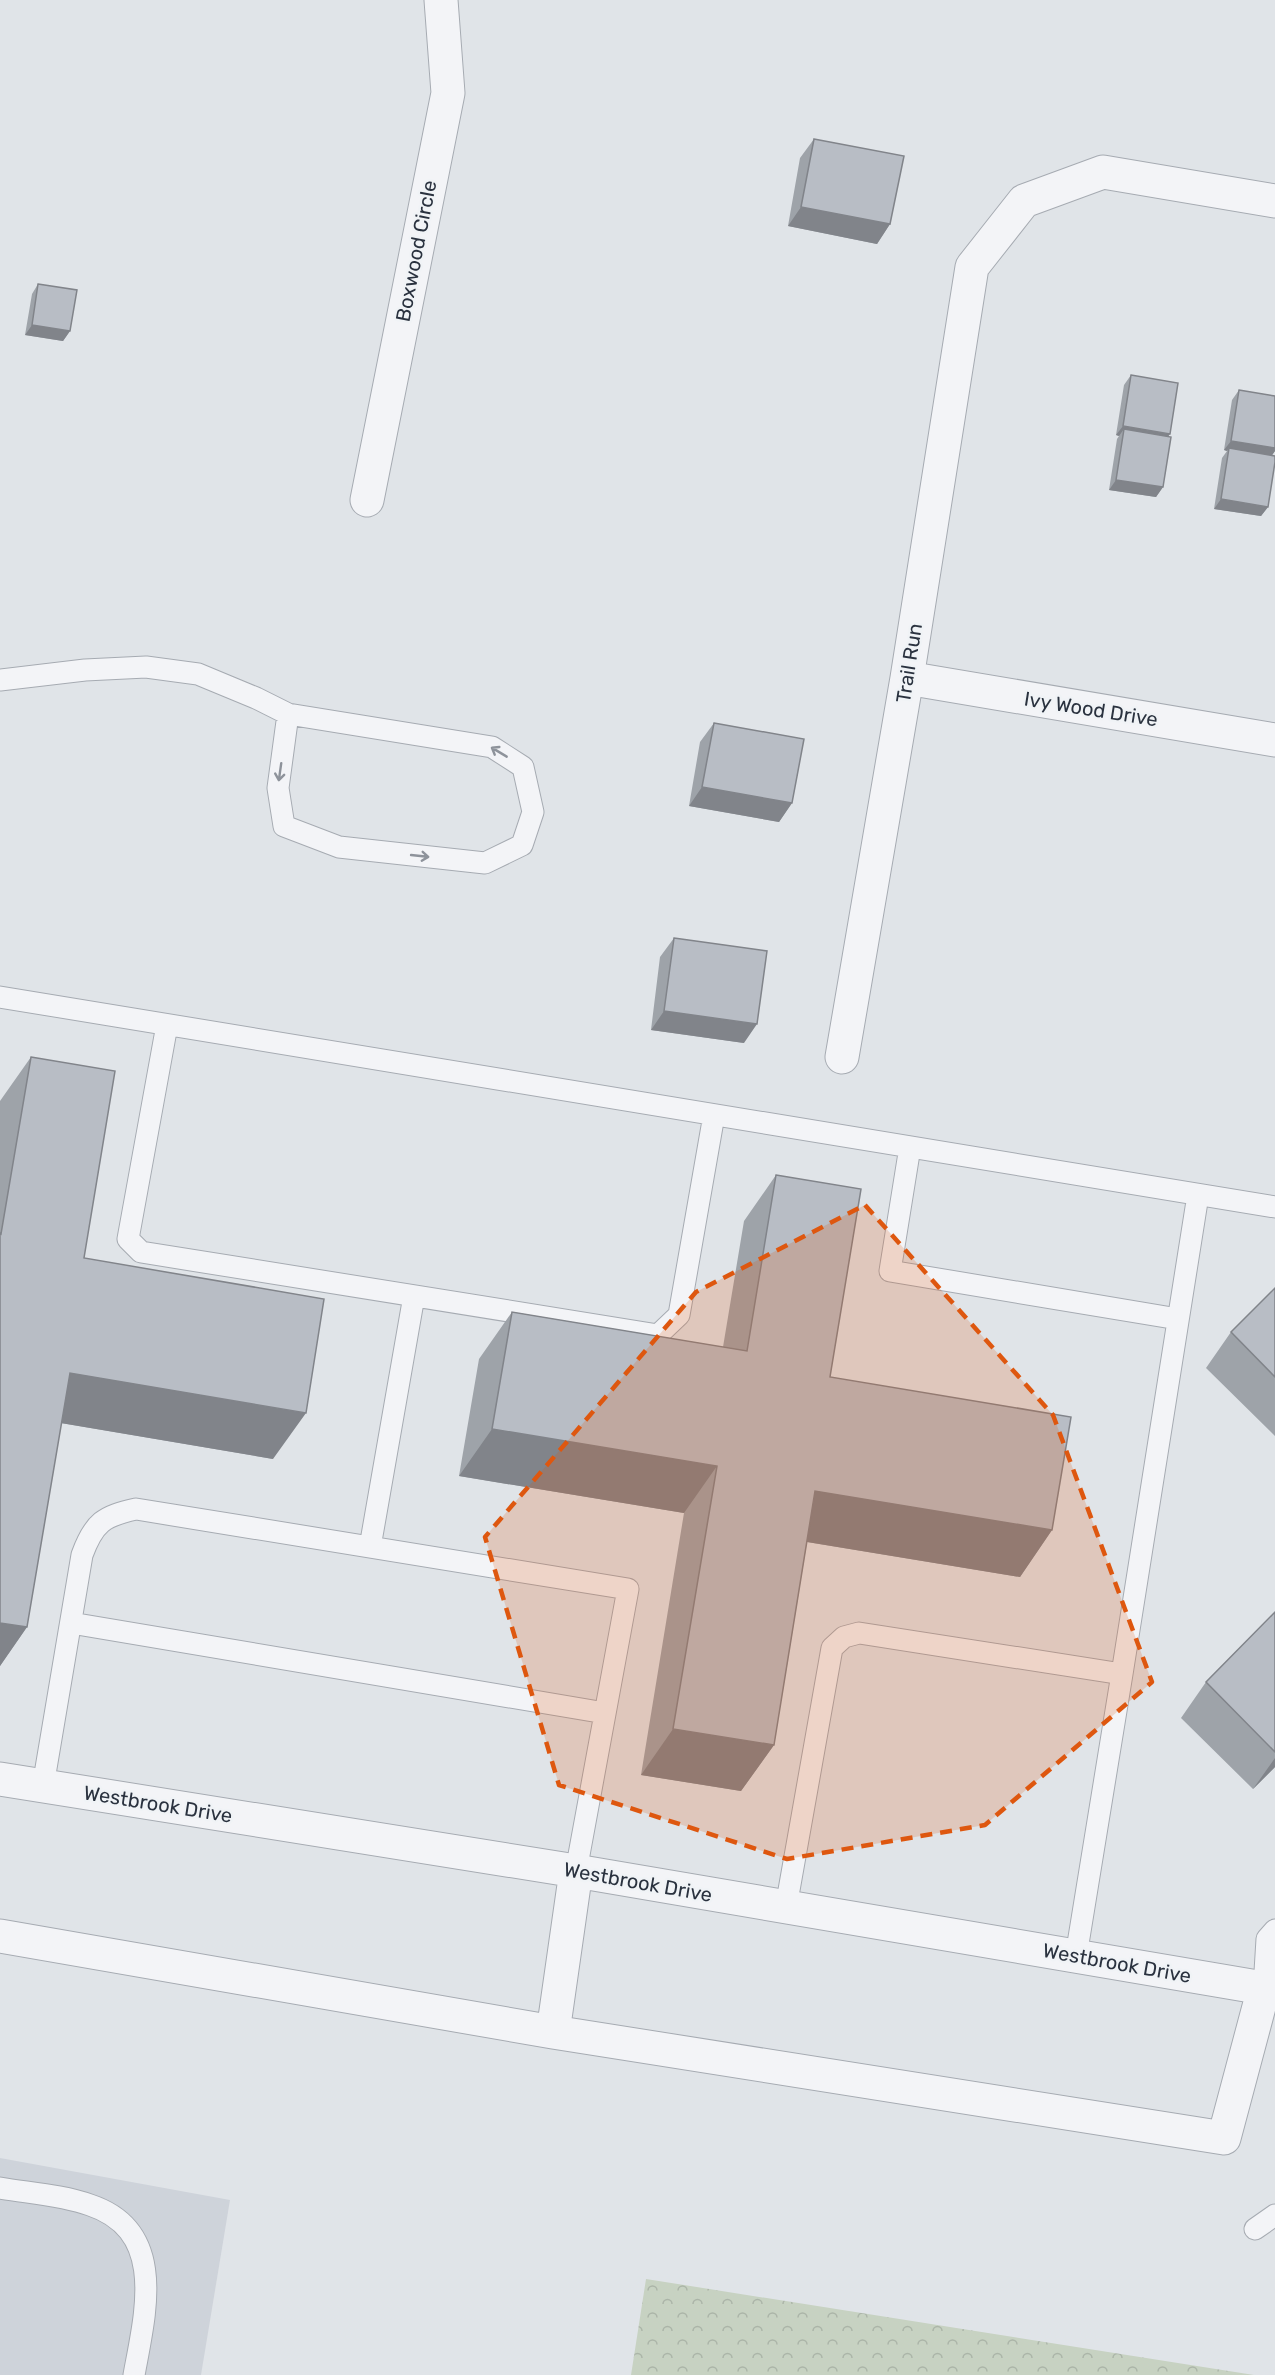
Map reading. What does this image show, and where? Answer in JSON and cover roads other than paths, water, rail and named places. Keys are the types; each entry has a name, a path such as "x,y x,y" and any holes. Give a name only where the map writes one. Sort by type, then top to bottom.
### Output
{"street":[{"name":"Boxwood Circle","path":"367,500 447,93 441,0"},
{"name":"Trail Run","path":"842,1057 907,678 972,267 1024,201 1102,172 1275,201"},
{"name":"Ivy Wood Drive","path":"907,678 1275,740"},
{"name":"Westbrook Drive","path":"0,1779 576,1872 1269,1989"},
{"path":"553,2032 576,1872"},
{"path":"0,1936 553,2032 1224,2138 1269,1989"}],"lane":[{"path":"0,680 85,670 146,667 198,675 288,714 492,747 523,767 533,812 522,845 485,863 339,847 284,826 278,788 288,714"},
{"path":"0,997 1275,1208"},
{"path":"167,1024 128,1239 141,1251 658,1335 678,1315 714,1115"},
{"path":"910,1147 890,1271 1178,1319"},
{"path":"1076,1956 1198,1195"},
{"path":"370,1547 414,1296"},
{"path":"43,1786 82,1555 87,1540 97,1525 112,1514 136,1509 628,1589 576,1872"},
{"path":"70,1623 605,1713"},
{"path":"786,1907 832,1648 844,1637 859,1633 1122,1674"},
{"path":"1269,1989 1267,1939 1275,1930"},
{"path":"0,2187 91,2205 125,2225 137,2240 145,2263 146,2307 134,2375"},
{"path":"1255,2229 1275,2215"}]}
